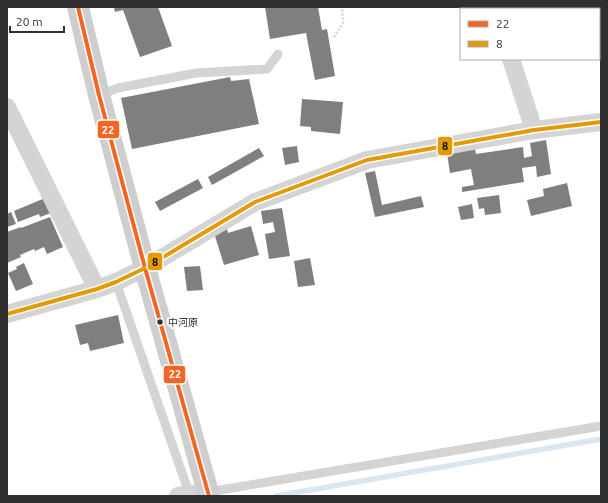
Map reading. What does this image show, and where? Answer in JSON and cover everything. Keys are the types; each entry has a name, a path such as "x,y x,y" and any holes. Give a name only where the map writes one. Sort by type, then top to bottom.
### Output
{"main road":[{"path":"78,7 99,95 145,268 195,495"}],"street":[{"path":"511,60 534,130"},
{"path":"7,107 97,289"},
{"path":"7,314 97,289 116,282 145,268 255,202 367,160 534,130 601,122"}],"lane":[{"path":"99,95 118,88 196,73 267,69 278,54"},
{"path":"116,282 195,495 601,426"}],"path":[{"path":"334,37 343,24 342,7"}],"building":[{"path":"114,7 158,7 172,46 140,57 123,10 115,12"},
{"path":"265,7 318,7 322,30 327,29 335,76 315,80 306,33 270,39"},
{"path":"230,77 231,81 249,79 259,124 132,149 121,98"},
{"path":"302,99 343,102 340,134 311,131 311,127 300,126"},
{"path":"546,140 551,174 537,177 536,166 522,168 524,182 462,192 462,187 474,185 471,169 450,173 447,153 475,149 476,154 523,147 524,158 532,156 530,143"},
{"path":"297,146 299,162 285,165 282,148"},
{"path":"259,148 264,156 212,185 208,177"},
{"path":"375,171 382,205 421,196 424,207 375,217 365,173"},
{"path":"198,179 203,188 160,211 155,202"},
{"path":"567,183 572,206 531,216 527,200 544,196 543,189"},
{"path":"499,195 501,213 485,215 484,208 479,209 477,198"},
{"path":"45,198 51,213 40,217 39,214 18,222 14,211"},
{"path":"472,204 474,218 461,220 458,207"},
{"path":"282,208 290,256 269,259 265,234 275,232 273,222 263,224 261,211"},
{"path":"11,212 16,224 7,227 7,214"},
{"path":"50,217 63,247 47,254 44,247 35,251 34,249 7,263 7,232"},
{"path":"251,226 259,255 224,265 214,233 227,229 228,233"},
{"path":"310,258 315,285 298,287 294,261"},
{"path":"24,263 33,284 16,291 8,273 17,269 16,267"},
{"path":"200,266 203,290 187,291 184,267"},
{"path":"118,315 124,343 90,351 88,343 80,345 75,325"}],"waterway":[{"path":"276,496 601,439"}],"transit line":[{"name":"22","path":"78,7 99,95 145,268 209,496"},
{"name":"8","path":"7,314 97,289 116,282 145,268 255,202 367,160 534,130 601,122"}],"place":[{"name":"中河原","path":"160,322"}]}
